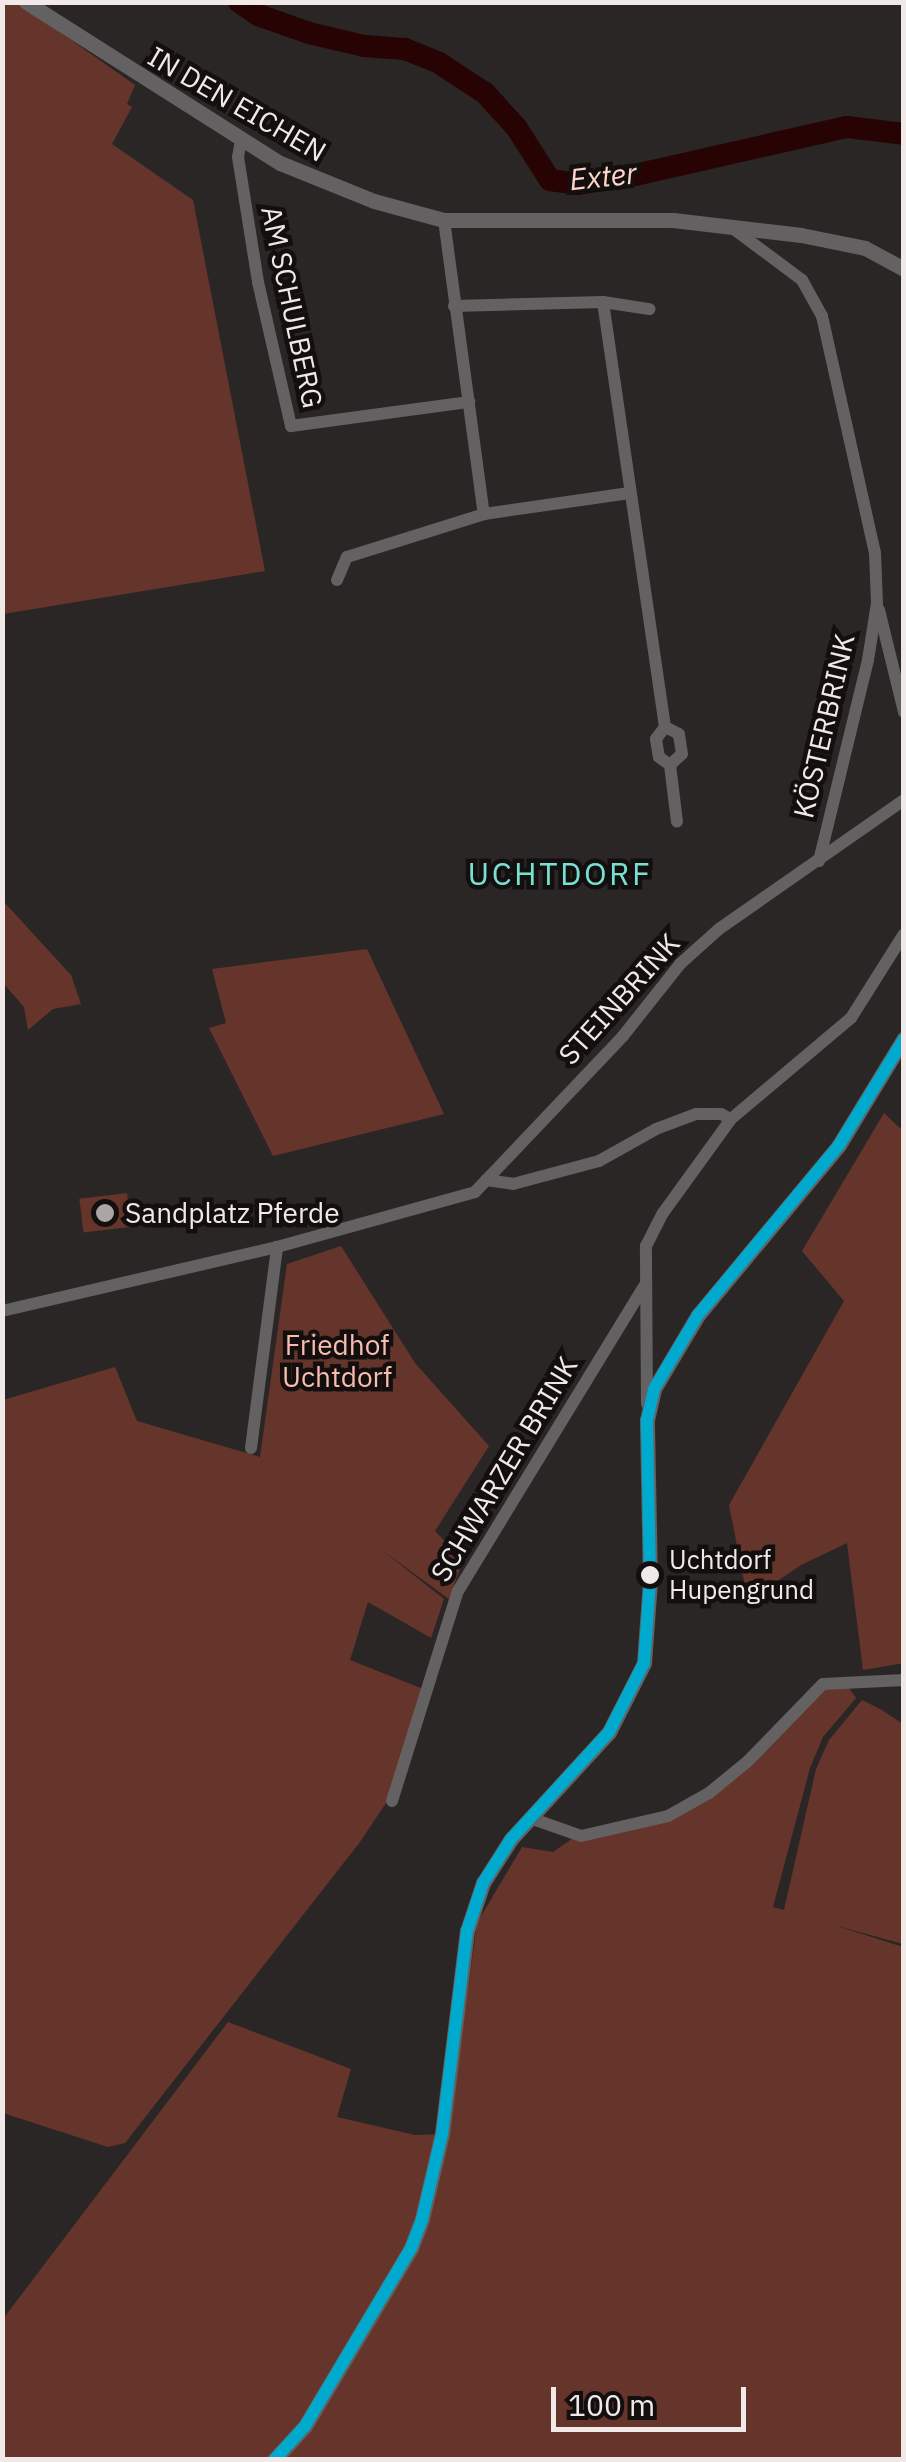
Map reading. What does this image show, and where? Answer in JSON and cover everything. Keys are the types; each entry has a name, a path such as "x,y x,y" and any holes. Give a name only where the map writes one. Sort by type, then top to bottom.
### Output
{"street":[{"name":"IN DEN EICHEN","path":"26,2 241,140 330,186 444,220 673,220 837,240 865,248 904,269"},
{"name":"AM SCHULBERG","path":"241,140 238,157 251,246 292,426 469,402"},
{"path":"444,220 484,514"},
{"name":"KÖSTERBRINK","path":"736,230 802,280 822,316 864,496 875,553 877,602 904,712"},
{"path":"454,306 603,302 649,308"},
{"path":"603,302 665,727 656,739 659,757 670,765 678,822"},
{"path":"337,580 347,558 484,514 629,493"},
{"name":"KÖSTERBRINK","path":"819,861 826,818 856,718 877,602"},
{"path":"665,727 679,734 682,754 670,765"},
{"name":"STEINBRINK","path":"2,1311 277,1248 474,1192 623,1036 680,964 719,929 904,800"},
{"name":"SCHWARZER BRINK","path":"647,1420 646,1246 663,1213 731,1120 851,1018 904,934"},
{"path":"274,2460 305,2426 417,2234 442,2134 471,1918 501,1851 609,1732 644,1662 650,1581 647,1420 654,1389 698,1315 838,1144 904,1038"},
{"name":"STEINBRINK","path":"486,1180 514,1184 598,1161 656,1128 696,1114 722,1114 731,1120"},
{"path":"251,1448 277,1248"},
{"name":"SCHWARZER BRINK","path":"392,1801 458,1591 644,1286"},
{"path":"530,1818 581,1836 668,1816 710,1793 748,1761 823,1684 904,1680"}],"green space":[{"path":"17,2 135,85 127,104 132,107 112,144 193,200 265,571 3,614 2,3"},
{"path":"3,901 71,975 81,1004 53,1009 28,1030 24,1007 3,983"},
{"path":"367,949 444,1114 273,1156 209,1028 226,1023 212,969"},
{"path":"884,1113 904,1132 904,1663 863,1670 847,1543 801,1565 748,1601 729,1505 844,1301 802,1251"},
{"name":"Sandplatz Pferde","path":"127,1193 131,1227 84,1233 79,1199"},
{"name":"Friedhof Uchtdorf","path":"341,1246 415,1363 489,1446 435,1531 463,1560 449,1599 383,1551 444,1599 431,1638 368,1602 350,1660 423,1689 392,1794 360,1842 125,2143 108,2147 3,2113 3,1400 115,1367 137,1421 260,1457 287,1264"},
{"path":"847,1685 856,1698 823,1737 810,1768 773,1907 784,1910 816,1769 829,1740 862,1700 903,1724 903,1944 834,1925 903,1947 903,2459 3,2460 3,2319 228,2022 351,2069 337,2117 415,2135 448,2134 477,1923 522,1847 553,1852 573,1838 691,1808 824,1688"}],"waterway":[{"name":"Exter","path":"239,2 258,15 309,33 364,46 405,49 439,63 485,93 516,127 550,180 578,184 635,175 847,127 904,134"}],"transit line":[{"path":"274,2460 305,2426 411,2248 422,2219 442,2134 467,1931 483,1883 511,1839 609,1732 644,1663 650,1581 647,1420 654,1389 698,1315 839,1145 904,1039"}],"place":[{"name":"Sandplatz Pferde","path":"105,1213"},
{"name":"Uchtdorf Hupengrund","path":"650,1575"}],"district":[{"name":"UCHTDORF","path":"560,873"}]}
